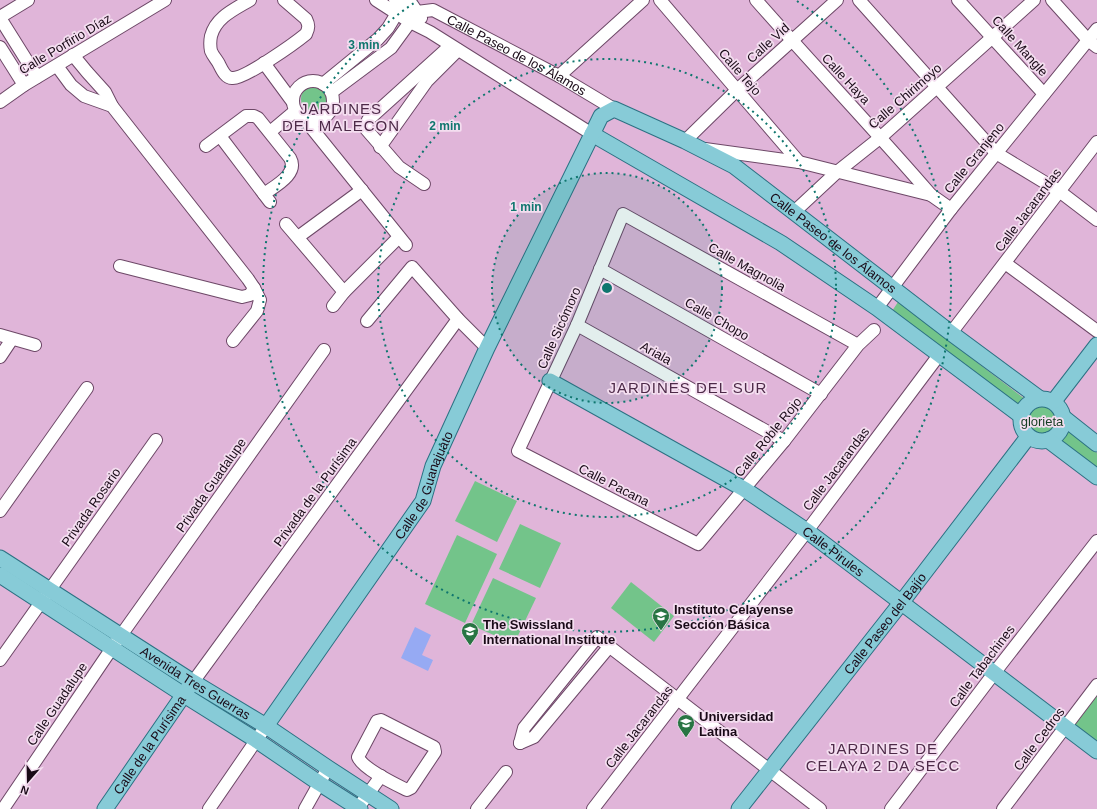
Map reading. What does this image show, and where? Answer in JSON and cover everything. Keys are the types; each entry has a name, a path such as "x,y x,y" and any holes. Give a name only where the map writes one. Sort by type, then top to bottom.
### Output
{"main road":[{"path":"592,134 601,116 614,109"},
{"name":"Calle Paseo de los Álamos","path":"614,109 685,140 734,166 951,333 1039,398"},
{"name":"Calle Paseo de los Álamos","path":"592,134 781,243 877,308 1020,415"},
{"name":"Calle de Guanajuato","path":"266,726 423,501 433,466 487,348 592,134"},
{"path":"1054,401 1097,345"},
{"name":"Calle Pirules","path":"550,381 744,489 807,531 1097,751"},
{"path":"1039,398 1054,401 1061,409 1064,418 1062,428 1056,436 1048,440 1038,441 1028,437 1021,427 1020,415 1027,404 1039,398"},
{"path":"1064,418 1097,444"},
{"name":"Calle Paseo del Bajío","path":"739,809 1028,437"},
{"path":"1048,440 1097,477"},
{"name":"Avenida Tres Guerras","path":"0,558 121,636 266,726 391,809"},
{"name":"Avenida Tres Guerras","path":"0,575 359,808"},
{"name":"Calle de la Purísima","path":"105,809 194,682"}],"street":[{"name":"Calle Porfirio Díaz","path":"0,102 37,77 166,0"},
{"path":"250,0 224,16 218,22 210,42 211,51 224,72 229,78 232,79 238,78 264,63 306,34 308,29 306,19 284,0"},
{"name":"Calle Paseo de los Álamos","path":"376,0 397,13 413,17 430,32 454,48 592,134"},
{"name":"Calle Paseo de los Álamos","path":"395,0 430,32"},
{"name":"Calle Paseo de los Álamos","path":"409,0 413,17"},
{"path":"559,76 643,0"},
{"name":"Calle Tejo","path":"660,0 799,162"},
{"name":"Calle Haya","path":"756,0 881,137 931,195"},
{"name":"Calle Vid","path":"685,140 737,90 837,0"},
{"path":"859,0 996,153 1059,191 1097,220"},
{"name":"Calle Mangle","path":"958,0 1044,94"},
{"name":"Calle Chirimoyo","path":"794,212 838,172 938,87 1034,0"},
{"path":"1052,0 1093,44"},
{"path":"20,2 0,18 37,77"},
{"name":"Calle Paseo de los Álamos","path":"413,17 433,10 559,76 614,109"},
{"path":"327,88 378,39 388,28 397,13"},
{"path":"327,88 391,48 413,17"},
{"name":"Calle Granjeno","path":"877,308 951,209 1044,94 1093,44 1097,29"},
{"path":"0,46 24,85"},
{"path":"424,184 399,167 366,129 366,122 423,77 454,48"},
{"path":"74,55 105,92 112,106 254,288 260,300 257,311 233,341"},
{"path":"264,63 300,117 313,122 320,121 326,117 333,106 333,99 327,88 317,81 280,85"},
{"path":"57,66 71,85 84,96 112,106"},
{"path":"380,146 423,77"},
{"path":"270,132 294,106 294,94 297,88 303,83"},
{"path":"206,146 243,118 250,115 258,118 290,158 293,166 291,171 267,198 220,136"},
{"path":"306,120 403,241 344,292 333,306"},
{"path":"318,135 320,121"},
{"name":"Calle Jacarandas","path":"951,333 1097,142"},
{"path":"701,148 799,162 931,195 951,209"},
{"path":"298,237 362,190"},
{"name":"Calle Sicómoro","path":"518,451 577,325 622,214"},
{"name":"Calle Magnolia","path":"622,214 858,345"},
{"path":"286,224 344,292"},
{"path":"1005,264 1097,331"},
{"path":"120,266 242,297 250,295 254,288"},
{"path":"367,321 412,267 458,319 487,348"},
{"name":"Calle Chopo","path":"600,269 821,394"},
{"name":"Privada de la Purísima","path":"194,682 458,319"},
{"name":"Ariala","path":"577,325 784,441"},
{"name":"Calle Roble Rojo","path":"698,544 784,441 858,345 874,330"},
{"path":"0,335 35,345"},
{"path":"0,357 12,339"},
{"name":"Privada Guadalupe","path":"121,636 324,350"},
{"name":"Calle Jacarandas","path":"593,809 807,531 939,355"},
{"path":"0,511 87,388"},
{"name":"Privada Rosario","path":"0,660 156,440"},
{"name":"Calle Pacana","path":"518,451 698,544"},
{"name":"Calle Tabachines","path":"891,809 994,672 1097,541"},
{"name":"Calle Guadalupe","path":"5,806 121,636"},
{"path":"609,647 534,738 520,744 524,728 597,637 820,809"},
{"name":"Calle Cedros","path":"1003,809 1097,685"},
{"path":"556,687 569,696"},
{"path":"381,720 434,747 435,752 411,788 407,790 381,776 360,761 358,757 377,721 381,720"},
{"name":"Calle de Guanajuato","path":"209,809 266,726"},
{"path":"305,809 328,768"},
{"path":"477,809 506,772"},
{"path":"359,808 367,794 381,776"}],"green space":[{"path":"315,85 325,89 329,99 325,109 315,113 305,109 301,99 305,89"},
{"path":"898,302 1025,399 1019,408 892,311"},
{"name":"glorieta","path":"1045,405 1051,407 1057,413 1058,420 1051,434 1041,436 1032,433 1027,418 1028,414 1034,409"},
{"path":"1068,431 1097,453 1097,473 1059,444"},
{"path":"475,481 517,501 497,542 455,521"},
{"path":"520,524 561,543 540,588 499,569"},
{"path":"457,535 497,554 465,623 425,604"},
{"path":"493,578 536,598 514,644 471,625"},
{"path":"631,582 674,616 654,642 611,608"},
{"path":"1097,693 1097,741 1073,724"}],"water":[{"path":"415,627 431,635 422,655 433,660 428,671 401,658"}],"place":[{"name":"Instituto Celayense Sección Básica","path":"661,631"},
{"name":"The Swissland International Institute","path":"470,646"},
{"name":"Universidad Latina","path":"686,738"}],"district":[{"name":"JARDINES DEL MALECON","path":"341,116"},
{"name":"JARDINES DEL SUR","path":"688,387"},
{"name":"JARDINES DE CELAYA 2 DA SECC","path":"883,756"}]}
